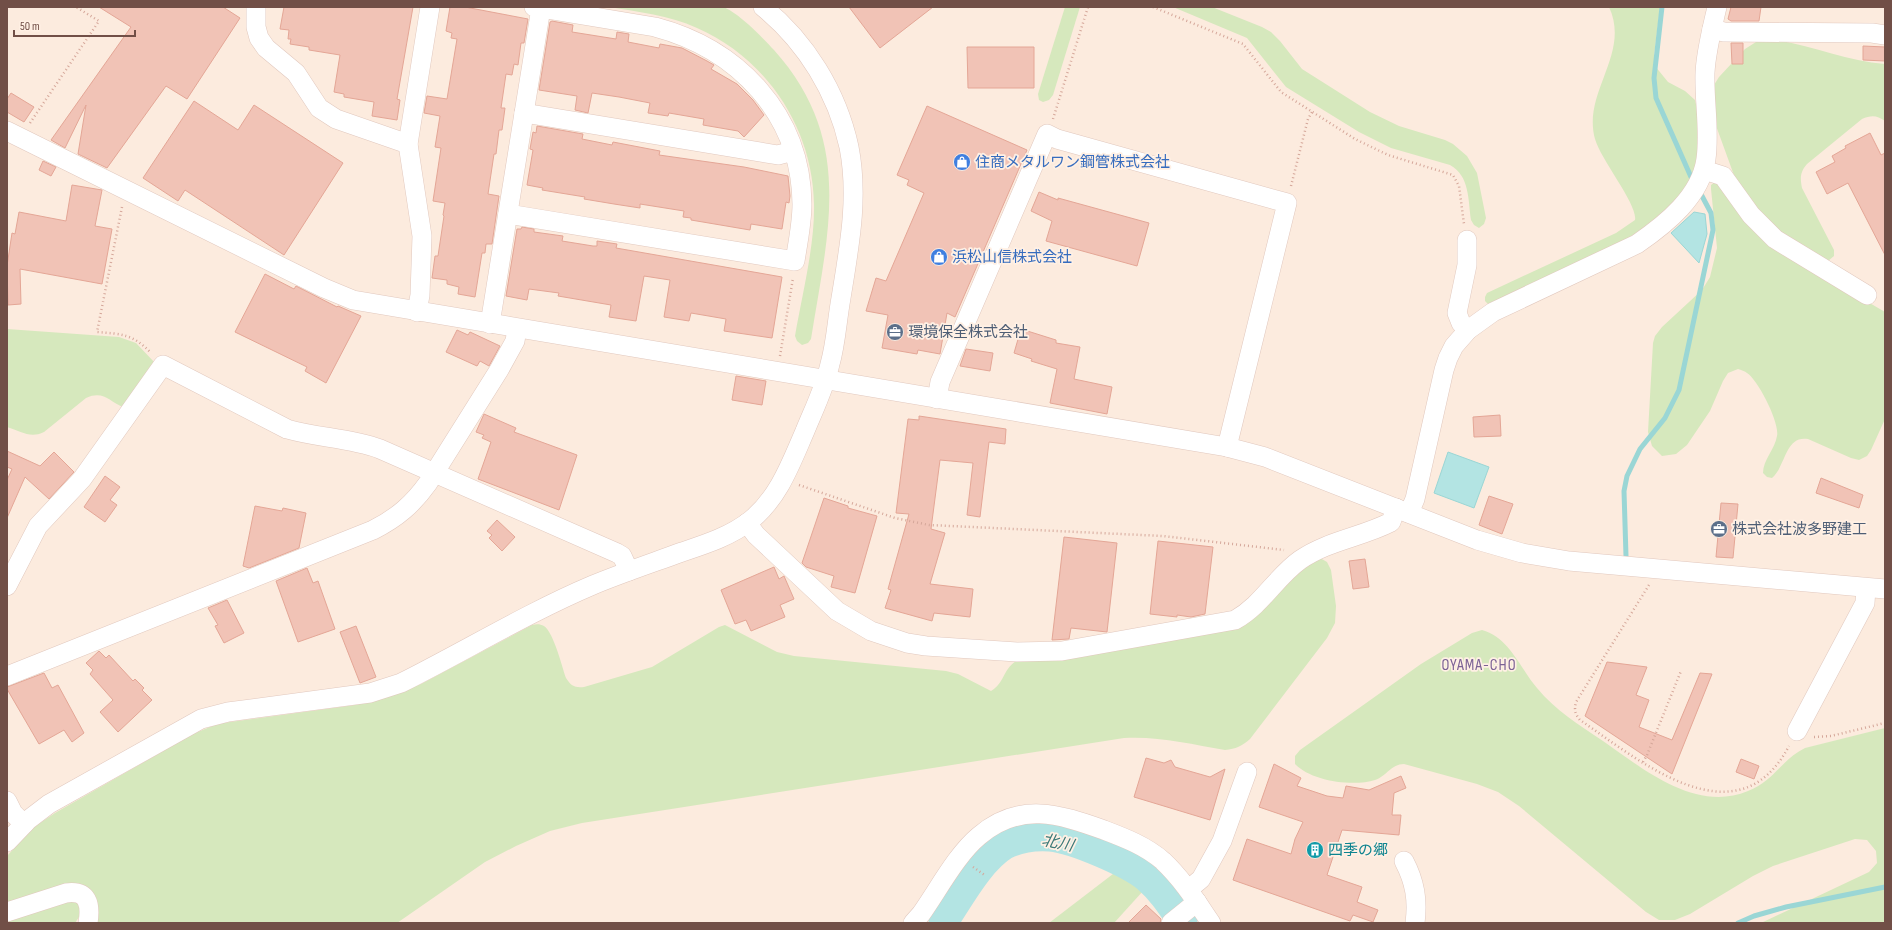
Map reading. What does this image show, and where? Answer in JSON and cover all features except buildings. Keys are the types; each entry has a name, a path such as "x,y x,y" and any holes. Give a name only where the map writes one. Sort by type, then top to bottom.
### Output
{"street":[{"path":"256,7 256,27 259,38 266,48 299,77 319,108 336,119 408,144"},
{"path":"417,312 420,295 422,236 408,144 430,7"},
{"path":"7,842 24,824 50,804 201,719 228,712 354,695 386,688 416,675 568,596 629,571 724,537 747,523 771,499 784,478 820,396 831,364 852,223 854,192 851,161 842,124 824,80 798,42 763,7"},
{"path":"747,523 756,536 837,611 871,631 888,638 926,646 1039,653 1084,648 1235,620 1247,613 1258,603 1290,569 1303,558 1320,549 1373,531 1391,522 1415,499 1444,370 1454,346 1468,330 1493,312 1637,244 1658,228 1684,203 1699,182 1704,170 1707,145 1705,74 1717,7"},
{"path":"490,324 524,113 538,8 655,27 691,38 708,47 740,69 766,97 779,119 793,150 800,179 802,204 801,223 795,261 508,214"},
{"path":"1712,29 1724,32 1872,33 1885,35"},
{"path":"524,113 778,155 793,150"},
{"path":"14,134 338,295 369,304 1227,447 1265,457 1477,540 1522,553 1569,561 1880,585"},
{"path":"937,399 940,382 1047,134 1057,139 1287,203 1227,447"},
{"path":"1704,170 1723,176 1751,215 1775,239 1867,295"},
{"path":"1467,240 1467,265 1457,313 1461,323 1468,330"},
{"path":"7,676 390,522 417,498 434,473 512,347 515,341 517,329"},
{"path":"7,586 38,526 82,479 163,365 287,429 362,443 617,553 622,556 629,571"},
{"path":"1797,732 1865,603 1880,585"},
{"path":"1171,923 1191,899 1222,840 1247,772"},
{"path":"7,802 13,813 24,824"},
{"path":"913,923 921,914 964,851 979,836 995,824 1008,819 1034,813 1054,814 1074,819 1125,838 1144,848 1161,860 1211,923"},
{"path":"1404,861 1415,887 1417,901 1415,923"},
{"path":"7,912 66,893 75,892 83,896 89,903 88,923"}],"path":[{"path":"14,134 98,21 76,7"},
{"path":"1047,134 1088,7"},
{"path":"1153,7 1243,44 1281,92 1371,148 1388,155 1453,175 1459,186 1467,240"},
{"path":"1287,203 1308,119 1312,112"},
{"path":"127,191 123,198 97,332 129,336 138,340 163,365"},
{"path":"780,359 795,261"},
{"path":"784,478 895,518 918,523 1163,536 1299,551 1303,558"},
{"path":"1650,568 1649,584 1576,702 1574,708 1576,715 1580,720 1642,762 1668,778 1695,789 1712,792 1729,792 1746,787 1761,779 1774,768 1785,754 1797,732 1807,737 1831,736 1885,723"},
{"path":"1642,762 1647,755 1681,670"},
{"path":"972,866 986,876"}],"green space":[{"path":"609,7 723,7 736,14 764,39 800,84 816,118 826,153 829,188 828,224 824,261 811,339 808,343 802,345 797,341 795,336 808,270 814,220 812,176 805,149 795,123 781,99 764,77 744,57 722,41 697,28 676,20 653,14"},
{"path":"1065,7 1080,7 1053,95 1049,100 1043,102 1039,100 1038,94"},
{"path":"1173,7 1212,7 1262,27 1271,32 1280,41 1302,69 1370,112 1399,126 1445,140 1453,144 1467,156 1477,173 1486,218 1484,224 1479,228 1474,225 1471,220 1465,182 1457,170 1450,165 1391,148 1359,132 1286,87 1247,38"},
{"path":"1609,7 1660,7 1654,56 1655,66 1668,82 1685,91 1695,100 1698,113 1700,145 1697,168 1679,198 1643,231 1488,304 1485,301 1487,293 1616,233 1635,220 1631,204 1604,158 1595,139 1593,122 1595,105 1611,57 1614,41 1614,24"},
{"path":"1767,39 1797,44 1855,59 1885,64 1885,121 1874,116 1862,119 1807,164 1802,172 1802,188 1834,250 1834,256 1828,261 1767,223 1735,178 1715,123 1714,85 1719,77 1745,49 1756,42"},
{"path":"1718,182 1786,254 1885,312 1885,419 1867,456 1859,460 1851,458 1808,439 1800,439 1790,446 1777,473 1772,478 1767,477 1763,473 1767,459 1776,441 1777,430 1775,422 1772,412 1757,384 1746,372 1738,369 1728,373 1710,411 1687,445 1676,454 1662,456 1652,446 1648,432 1653,343 1655,336 1662,327 1702,290 1710,277 1717,248 1711,189 1711,185"},
{"path":"7,329 119,337 136,343 155,363 125,408 102,396 92,396 86,398 44,432 30,435 7,427"},
{"path":"1320,558 1327,562 1331,570 1336,606 1335,623 1327,638 1250,739 1236,748 1225,750 1162,739 1124,738 582,823 550,831 485,862 397,923 93,923 87,892 7,907 7,856 34,827 55,813 193,734 217,724 355,705 389,697 421,684 532,625 541,625 548,630 566,678 572,685 578,687 584,687 652,667 719,627 725,625 777,652 794,656 946,671 958,674 991,691 996,688 1007,670 1015,662 1020,660 1223,630 1295,574"},
{"path":"1482,630 1500,639 1507,646 1537,688 1568,717 1635,764 1671,785 1690,792 1709,796 1728,796 1748,791 1765,782 1790,758 1805,748 1885,728 1885,923 1761,923 1869,872 1877,863 1876,851 1867,840 1855,839 1773,866 1753,876 1690,914 1675,920 1659,920 1646,912 1519,806 1498,792 1477,784 1404,764 1392,768 1383,776 1375,780 1355,783 1333,781 1311,775 1295,764 1295,756 1300,750 1421,664 1472,633"},
{"path":"1122,871 1136,878 1143,891 1114,923 1049,923 1113,874"},
{"path":"74,897 83,911 75,923 7,923 7,917"}],"water":[{"path":"1694,212 1705,214 1707,234 1699,263 1671,233"},
{"path":"1448,452 1489,467 1474,508 1434,493"}],"waterway":[{"path":"1662,7 1654,78 1656,98 1691,177"},
{"path":"1626,556 1624,491 1627,476 1640,449 1665,418 1679,390 1713,230 1711,213 1702,196"},
{"name":"北川","path":"943,923 978,870 987,860 1005,845 1033,837 1050,837 1072,842 1114,859 1139,872 1157,888 1183,923"},
{"path":"1738,923 1754,916 1786,907 1885,887"}],"place":[{"name":"住商メタルワン鋼管株式会社","path":"962,162"},
{"name":"浜松山信株式会社","path":"939,257"},
{"name":"環境保全株式会社","path":"895,332"},
{"name":"株式会社波多野建工","path":"1719,529"},
{"name":"四季の郷","path":"1315,850"}],"district":[{"name":"OYAMA-CHO","path":"1479,664"}]}
